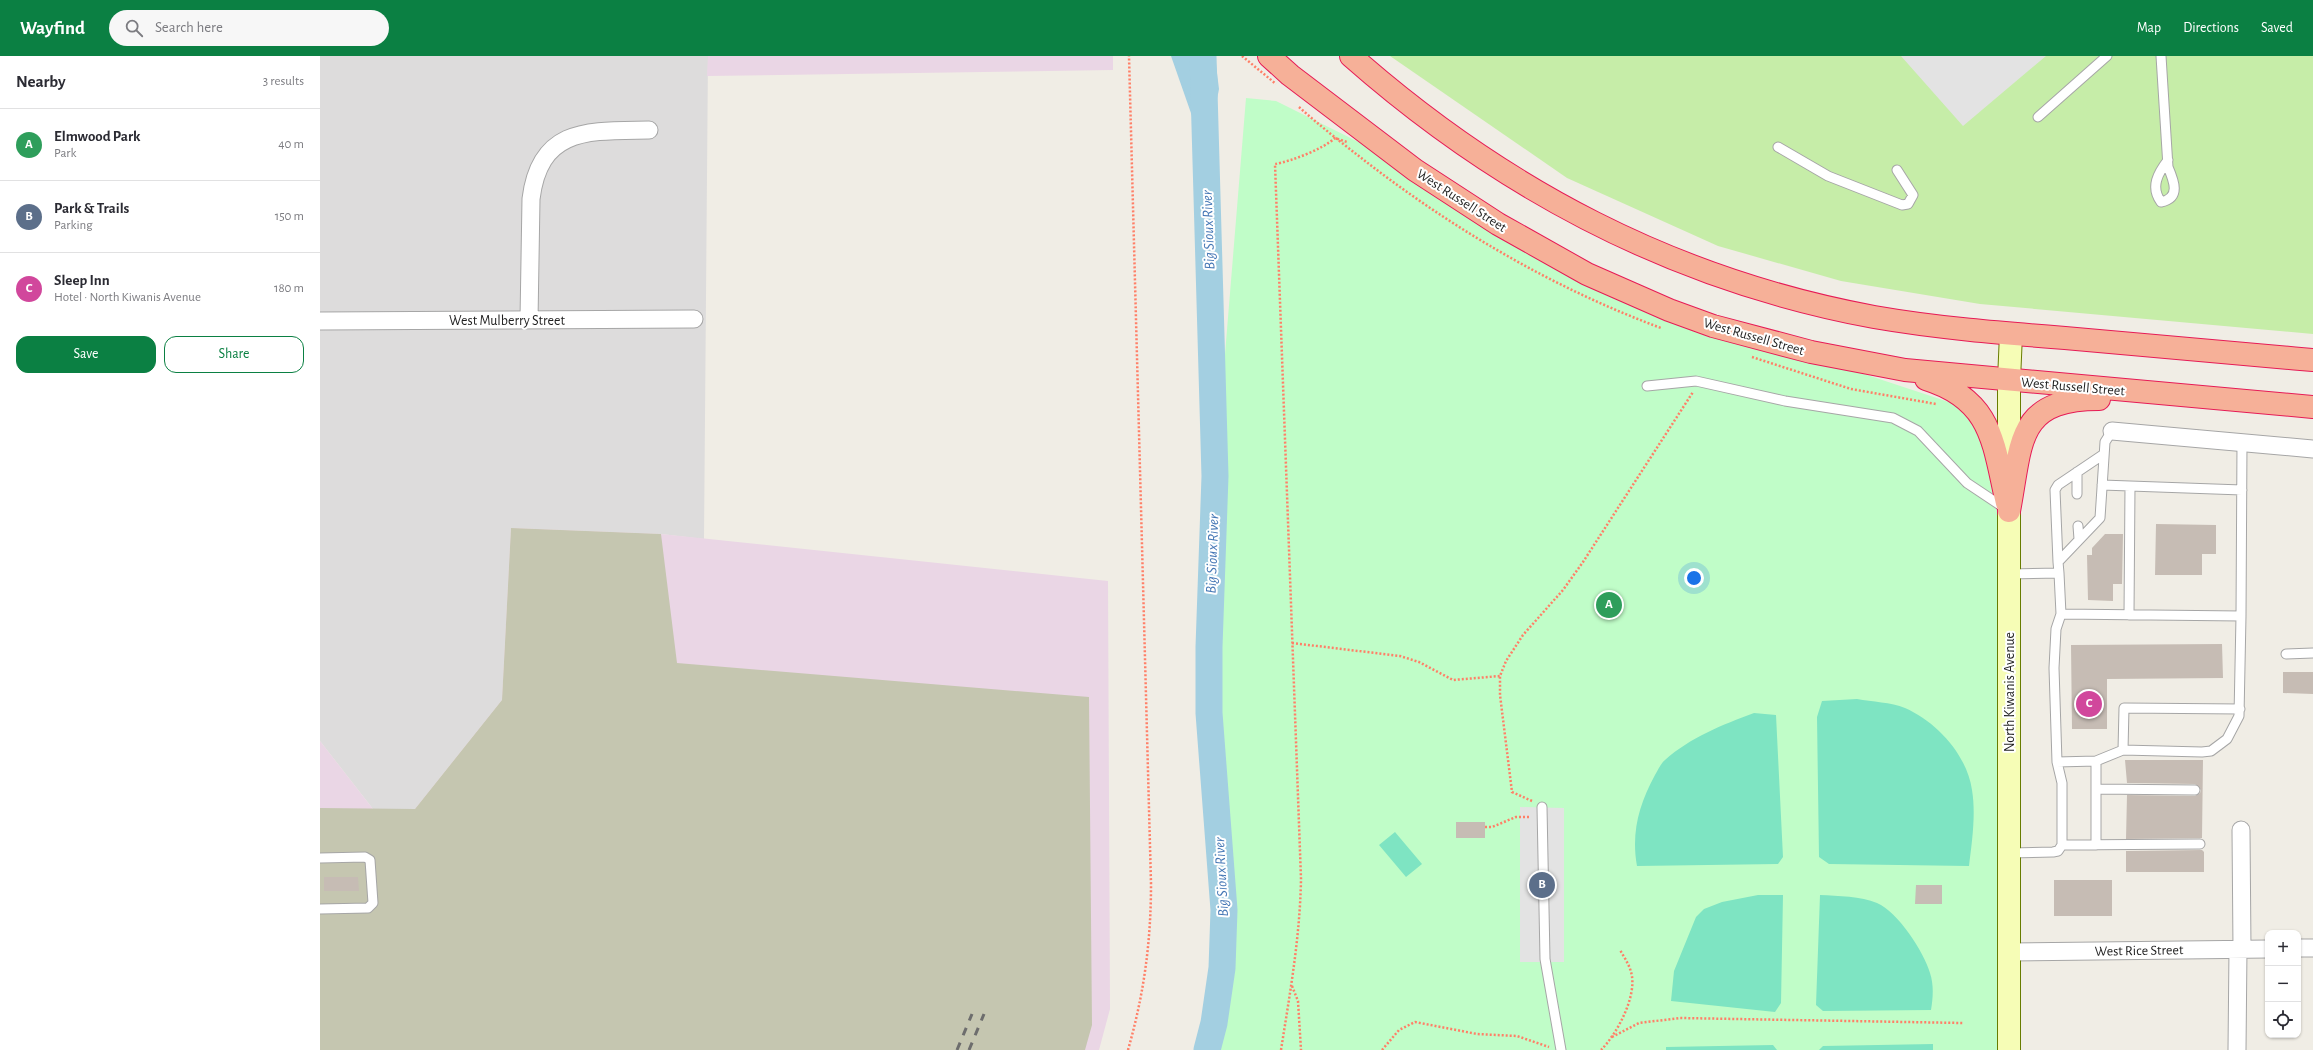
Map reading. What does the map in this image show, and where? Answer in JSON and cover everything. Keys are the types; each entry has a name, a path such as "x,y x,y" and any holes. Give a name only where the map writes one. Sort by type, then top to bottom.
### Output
{"highway":[{"name":"West Russell Street","path":"1269,56 1283,79 1498,224 1587,274 1669,310 1713,326 1811,352 1874,365 2008,380 2313,407"},
{"path":"1361,59 1421,114 1494,166 1563,208 1606,230 1654,251 1756,288 1875,317 2011,334 2313,360"},
{"path":"1874,365 1944,386 1960,393 1970,402 1979,412 1992,441 2008,511"},
{"path":"2008,511 2022,441 2027,428 2047,408 2061,402 2080,399 2192,396"}],"main road":[{"name":"North Kiwanis Avenue","path":"2009,1050 2008,380 2011,334"}],"street":[{"path":"529,320 531,199 533,182 541,162 557,145 579,134 599,131 649,130"},
{"name":"West Mulberry Street","path":"320,321 694,319"},
{"path":"2112,431 2313,449"},
{"path":"2237,1050 2241,830"},
{"path":"2301,948 2313,948"},
{"name":"West Rice Street","path":"2009,952 2265,949"}],"lane":[{"path":"2038,117 2106,56"},
{"path":"2161,56 2168,160"},
{"path":"1778,147 1828,176 1902,205 1908,204 1913,195 1897,170"},
{"path":"1647,386 1696,381 1785,401 1893,418 1918,431 1967,483 2008,511"},
{"path":"2058,562 2100,518 2104,442 2112,431"},
{"path":"2057,762 2096,761 2123,750 2211,751 2218,747 2230,735 2240,716 2242,443"},
{"path":"2009,853 2053,852 2058,851 2062,845 2062,783 2057,762 2054,668 2056,629 2061,614 2055,490 2058,485 2104,454"},
{"path":"2077,472 2077,494"},
{"path":"2102,485 2242,490"},
{"path":"2129,615 2130,486"},
{"path":"2078,526 2079,540"},
{"path":"2009,574 2059,573"},
{"path":"2061,614 2241,616"},
{"path":"2286,654 2313,653"},
{"path":"2123,750 2124,708 2240,709"},
{"path":"2096,761 2096,845"},
{"path":"2096,789 2195,790"},
{"path":"1542,807 1546,959 1561,1050"},
{"path":"2062,845 2200,844"},
{"path":"320,858 365,857 370,860 373,903 368,908 320,909"}],"path":[{"path":"1128,1050 1144,987 1151,935 1129,56"},
{"path":"1242,56 1283,79"},
{"path":"1281,1050 1292,985 1299,926 1300,879 1275,164 1285,162 1329,144 1335,138"},
{"path":"1542,807 1542,803 1528,800 1512,792 1502,720 1500,676 1506,661 1523,635 1562,590 1583,562 1692,395 1696,381"},
{"path":"1292,643 1400,656 1419,662 1453,680 1500,676"},
{"path":"1485,827 1492,827 1516,817 1542,818"},
{"path":"1601,1050 1620,1026 1632,990 1632,972 1620,950"},
{"path":"1292,985 1298,1000 1301,1050"},
{"path":"1612,1037 1639,1023 1680,1018 1963,1023"},
{"path":"1382,1050 1399,1030 1415,1022 1477,1034 1517,1036 1551,1048"}],"shaded area":[{"path":"320,56 708,56 704,539 661,534 511,528 502,700 415,809 373,809 320,741"},
{"path":"708,56 1113,56 1113,70 707,76"},
{"path":"1901,56 2046,56 1963,126"},
{"path":"511,528 661,534 1108,581 1110,1009 1099,1050 320,1050 320,741 373,809 415,809 502,700"},
{"path":"511,528 661,534 677,663 1089,697 1092,1025 1085,1050 320,1050 320,808 415,809 502,700"},
{"path":"1520,807 1564,808 1564,962 1520,962"}],"green space":[{"path":"1390,56 2313,56 2313,334 1980,304 1841,281 1718,246 1567,178"},
{"path":"1246,98 1276,101 1415,170 1587,274 1758,339 1979,412 2009,511 2008,1050 1207,1050 1214,1023 1222,968 1224,910 1209,713 1211,564 1215,476"},
{"path":"1857,699 1894,704 1917,714 1939,731 1957,752 1969,777 1973,799 1973,828 1969,866 1829,864 1819,857 1817,717 1822,701"},
{"path":"1754,713 1776,715 1783,857 1778,864 1637,866 1635,842 1638,819 1649,786 1662,763 1696,738"},
{"path":"1395,832 1422,864 1406,877 1379,845"},
{"path":"1758,895 1783,895 1781,1003 1775,1012 1671,1001 1674,971 1696,917 1704,909 1722,902"},
{"path":"1820,895 1864,899 1877,903 1893,915 1916,944 1927,964 1933,987 1931,1010 1823,1011 1816,1005"},
{"path":"1933,1044 1933,1050 1819,1050 1823,1046"},
{"path":"1773,1045 1777,1050 1666,1050 1666,1047"}],"water":[{"path":"1171,56 1215,56 1219,89 1206,156"}],"building":[{"path":"2156,524 2216,525 2216,554 2202,554 2202,575 2155,575"},
{"path":"2105,534 2123,534 2122,584 2113,584 2113,601 2088,600 2087,555 2092,555 2092,548"},
{"path":"2222,644 2223,678 2107,679 2107,729 2072,729 2071,645"},
{"path":"2283,672 2313,672 2313,694 2283,693"},
{"path":"2125,760 2203,760 2202,838 2126,839 2127,795 2195,796 2200,793 2201,790 2195,784 2127,783"},
{"path":"1456,822 1485,822 1485,838 1456,838"},
{"path":"2202,850 2204,852 2204,872 2126,872 2126,851"},
{"path":"324,877 358,877 359,891 324,891"},
{"path":"2054,880 2112,880 2112,916 2054,916"},
{"path":"1916,885 1942,885 1942,904 1915,904"}],"waterway":[{"name":"Big Sioux River","path":"1203,56 1215,476 1209,647 1209,713 1224,910 1222,968 1214,1023 1207,1050"}],"railway":[{"path":"957,1050 972,1014"},
{"path":"969,1050 984,1014"}],"place":[{"name":"Elmwood Park","path":"1609,605"},
{"name":"Sleep Inn","path":"2089,704"},
{"name":"Park & Trails","path":"1542,885"}]}
